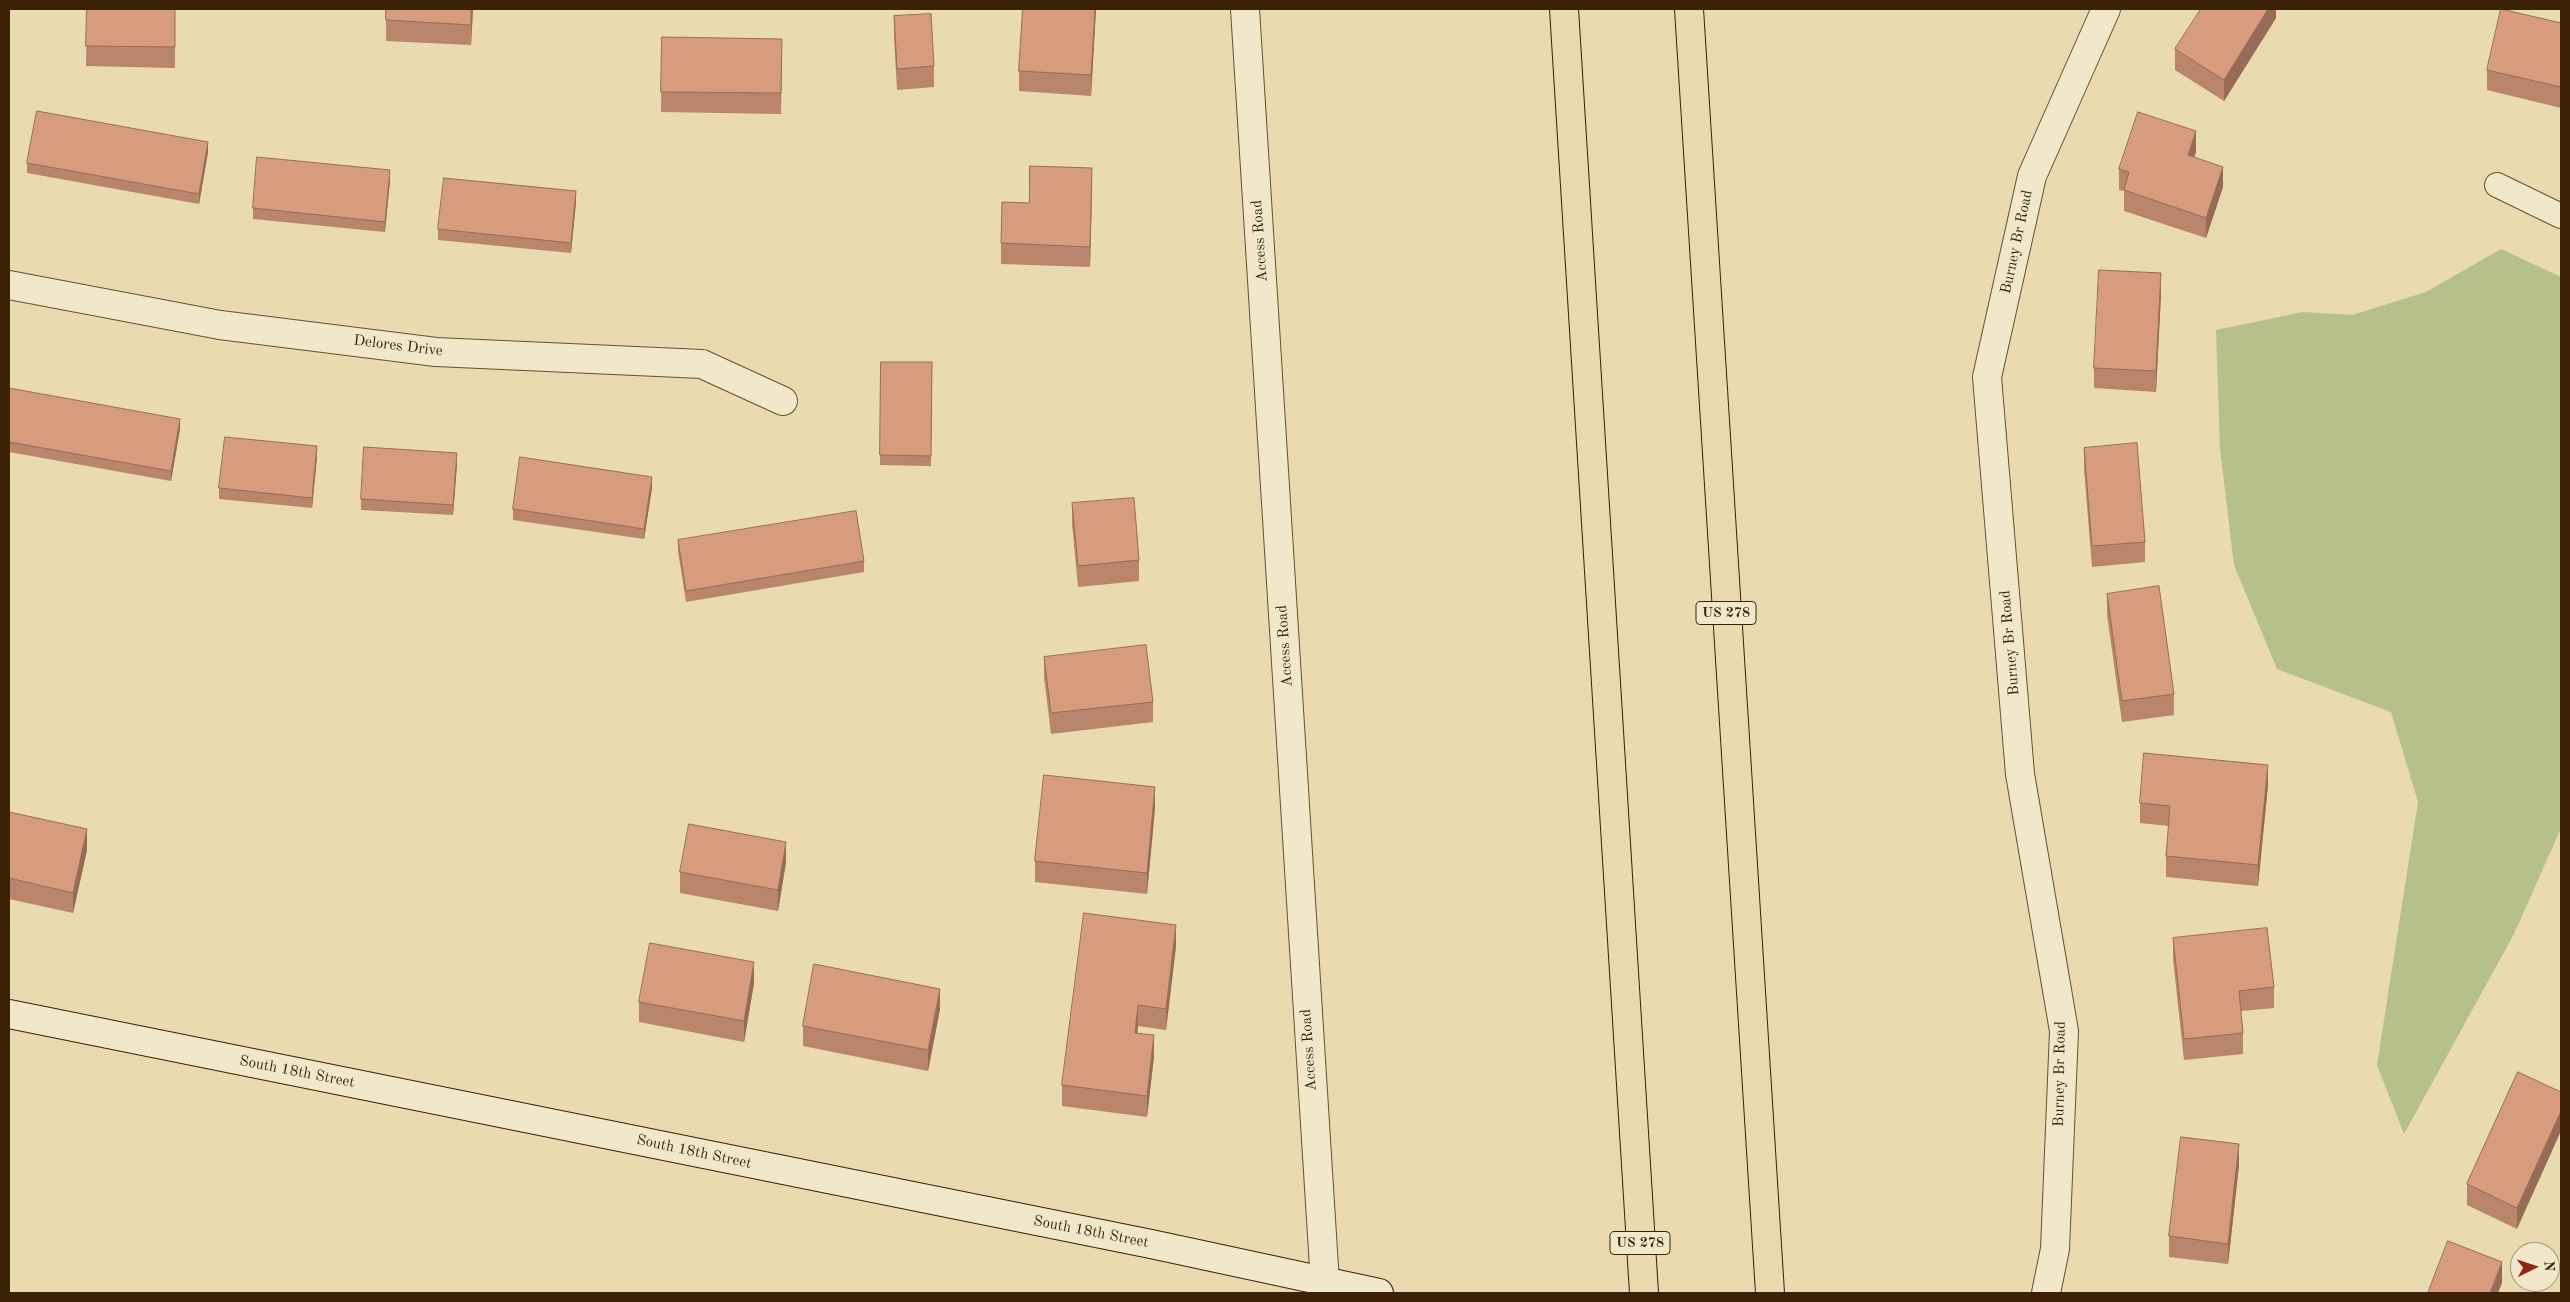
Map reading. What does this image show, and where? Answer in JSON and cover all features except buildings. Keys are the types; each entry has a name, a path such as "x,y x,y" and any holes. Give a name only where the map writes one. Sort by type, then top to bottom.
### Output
{"highway":[{"name":"US 278","path":"1564,9 1636,1194 1644,1293"},
{"name":"US 278","path":"1689,9 1770,1293"}],"street":[{"name":"Access Road","path":"1245,9 1325,1282"},
{"name":"Burney Br Road","path":"2046,1293 2055,1249 2064,1031 2020,774 1987,377 2032,176 2106,9"},
{"name":"Delores Drive","path":"9,285 220,325 436,352 702,364 783,402"},
{"name":"South 18th Street","path":"9,1014 1141,1242 1379,1293"}],"lane":[{"path":"2497,185 2561,216"}],"green space":[{"path":"2501,249 2561,277 2561,828 2514,934 2404,1134 2377,1065 2418,802 2391,712 2277,669 2234,565 2220,448 2216,330 2303,312 2352,315 2426,292"}]}
